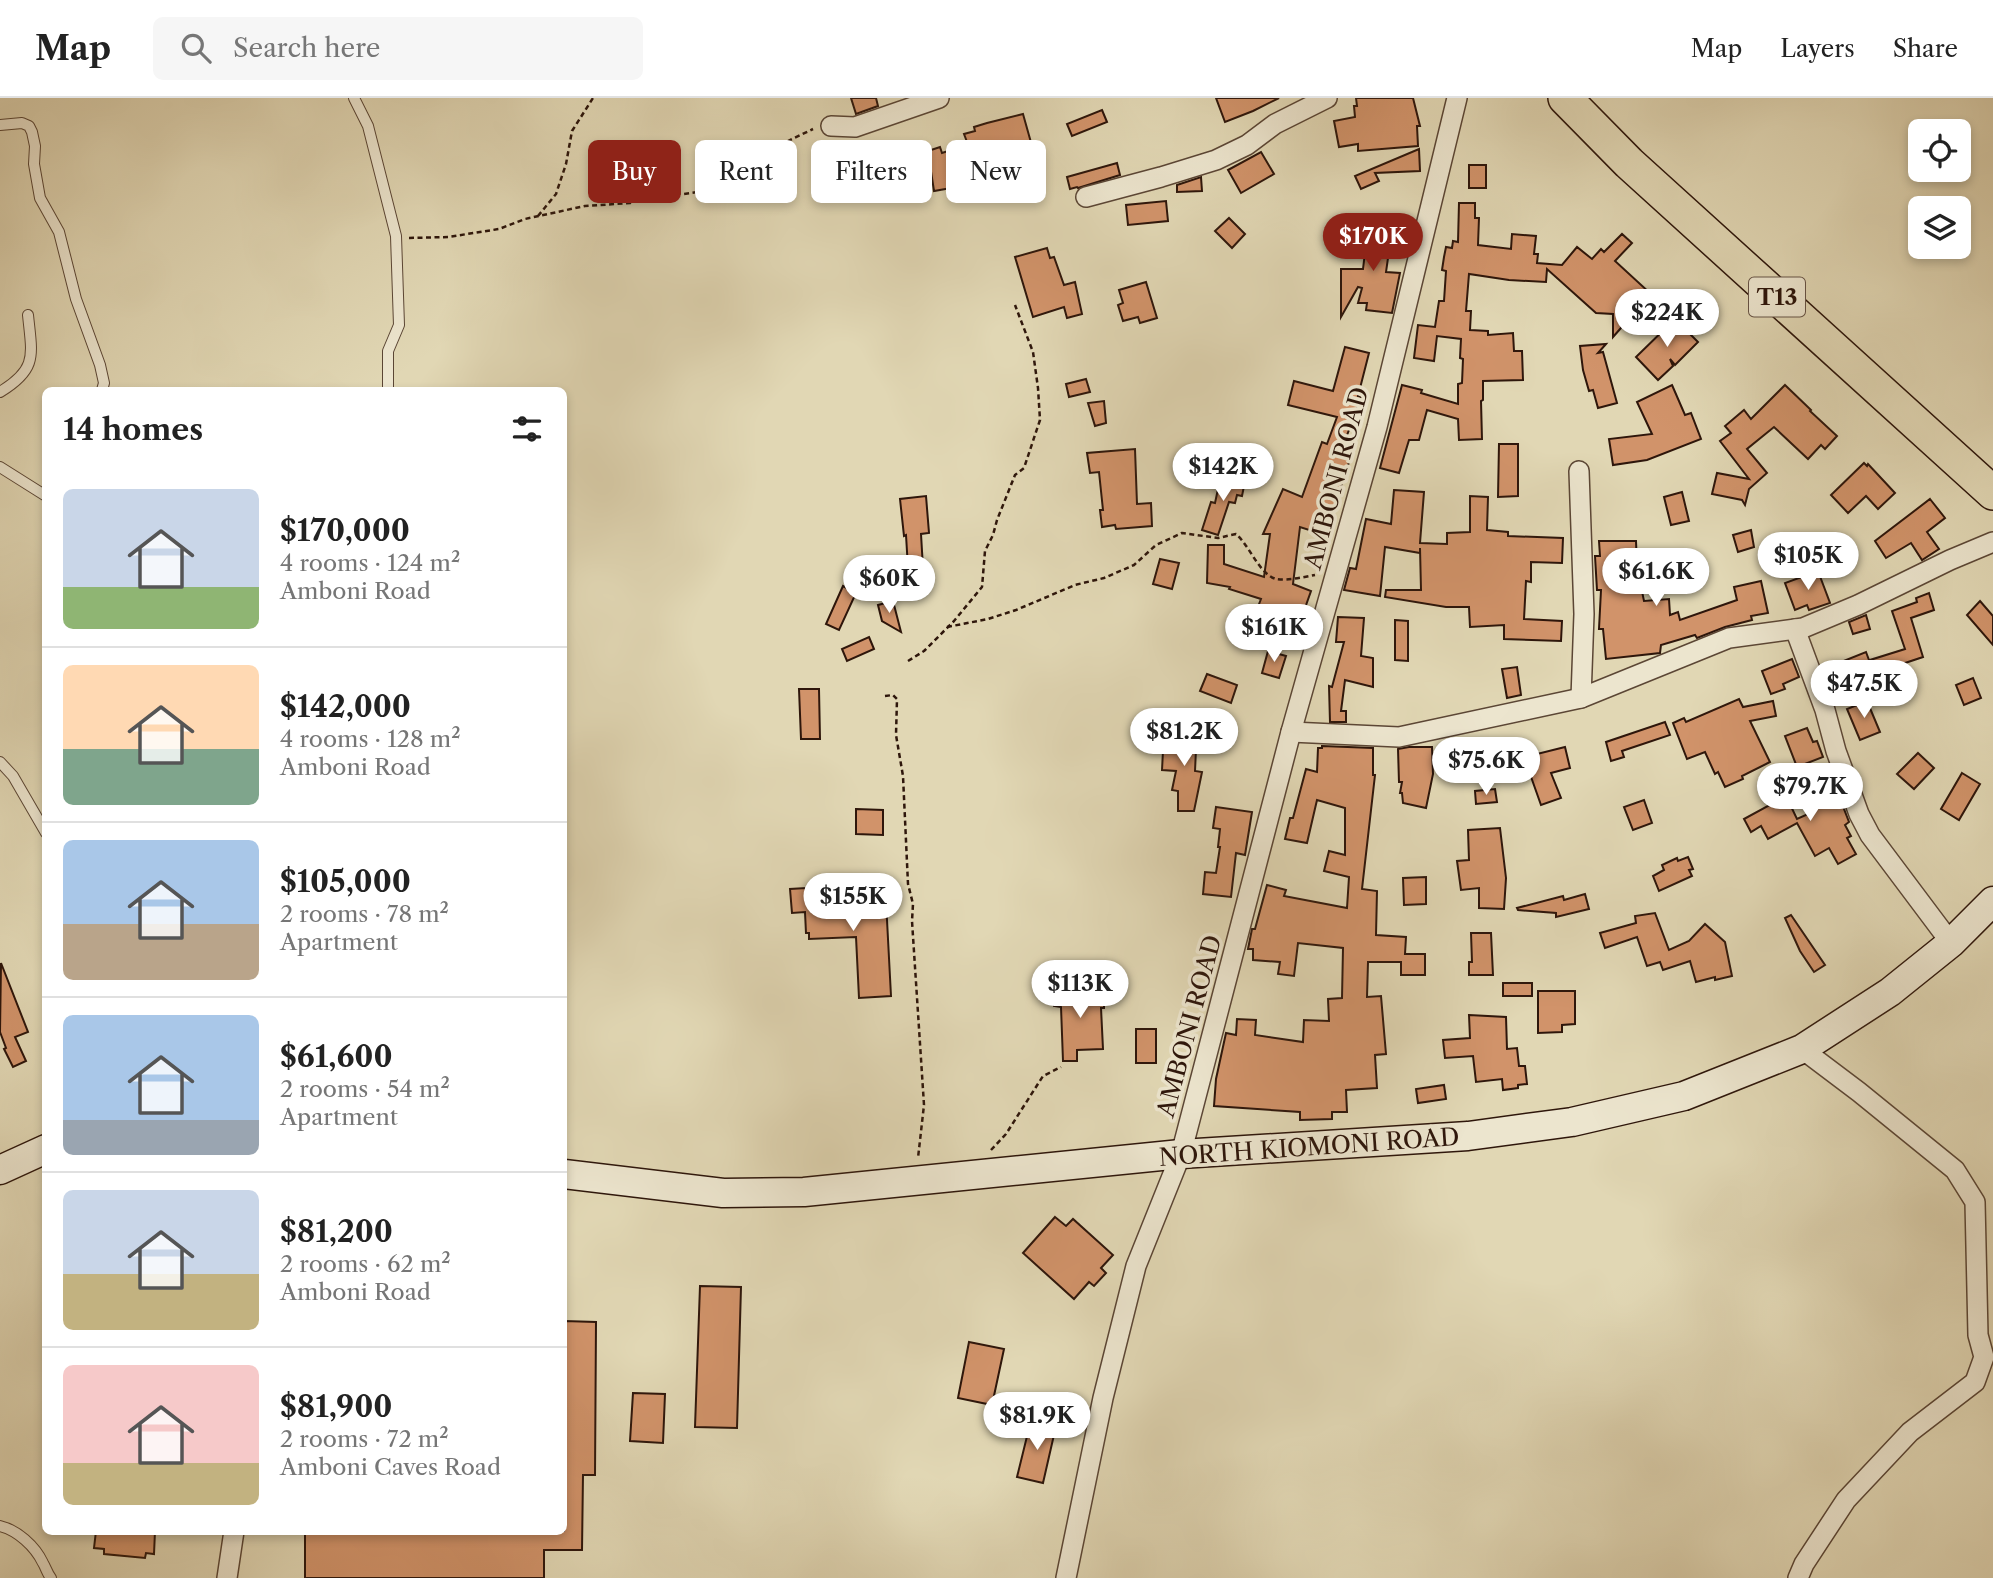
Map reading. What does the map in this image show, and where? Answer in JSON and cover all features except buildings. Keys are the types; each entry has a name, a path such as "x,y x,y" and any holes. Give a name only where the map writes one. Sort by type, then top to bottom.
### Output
{"highway":[{"name":"T13","path":"1564,98 1629,163 1993,492"}],"main road":[{"name":"NORTH KIOMONI ROAD","path":"567,1174 723,1193 804,1192 1181,1154 1468,1136 1572,1122 1684,1096 1802,1049 1890,992 1951,943 1993,901"},
{"path":"0,1171 42,1151"}],"street":[{"path":"831,126 855,128 939,98"},
{"path":"1086,197 1216,160 1247,145 1275,124 1327,98"},
{"name":"AMBONI ROAD","path":"1066,1578 1103,1398 1136,1266 1181,1154 1292,732 1377,427 1457,98"},
{"path":"1578,471 1584,614 1581,698"},
{"path":"1292,732 1399,737 1581,698 1729,638 1803,628 1993,542"},
{"path":"1795,629 1859,814 1870,835 1951,943"},
{"path":"1798,1578 1804,1564 1846,1500 1910,1432 1975,1382 1984,1357 1978,1335 1975,1202 1955,1170 1802,1049"},
{"path":"227,1578 233,1535"}],"lane":[{"path":"354,98 368,126 396,236 399,325 388,351 388,387"},
{"path":"0,125 22,123 29,126 32,132 40,198 59,232 76,299 100,365 103,387"},
{"path":"0,392 17,381 29,367 32,344 28,316"},
{"path":"0,467 42,493"},
{"path":"0,762 13,776 42,826"},
{"path":"0,1526 16,1532 34,1549 51,1578"}],"path":[{"path":"538,216 556,194 566,164 572,131 593,98"},
{"path":"396,236 412,239 448,237 499,229 525,219 585,206 630,203 666,193 684,194 712,190 738,165 814,128 831,126"},
{"path":"908,661 924,651 954,621 982,587 985,551 1015,475 1024,468 1040,420 1033,352 1015,305"},
{"path":"947,627 988,619 1075,585 1104,578 1135,565 1156,545 1182,533 1218,538 1236,534 1246,543 1265,573 1277,579 1336,573"},
{"path":"885,696 893,695 897,699 896,734 903,776 908,884 913,904 924,1105 916,1182"},
{"path":"968,1176 1006,1134 1043,1076 1061,1067"}]}
